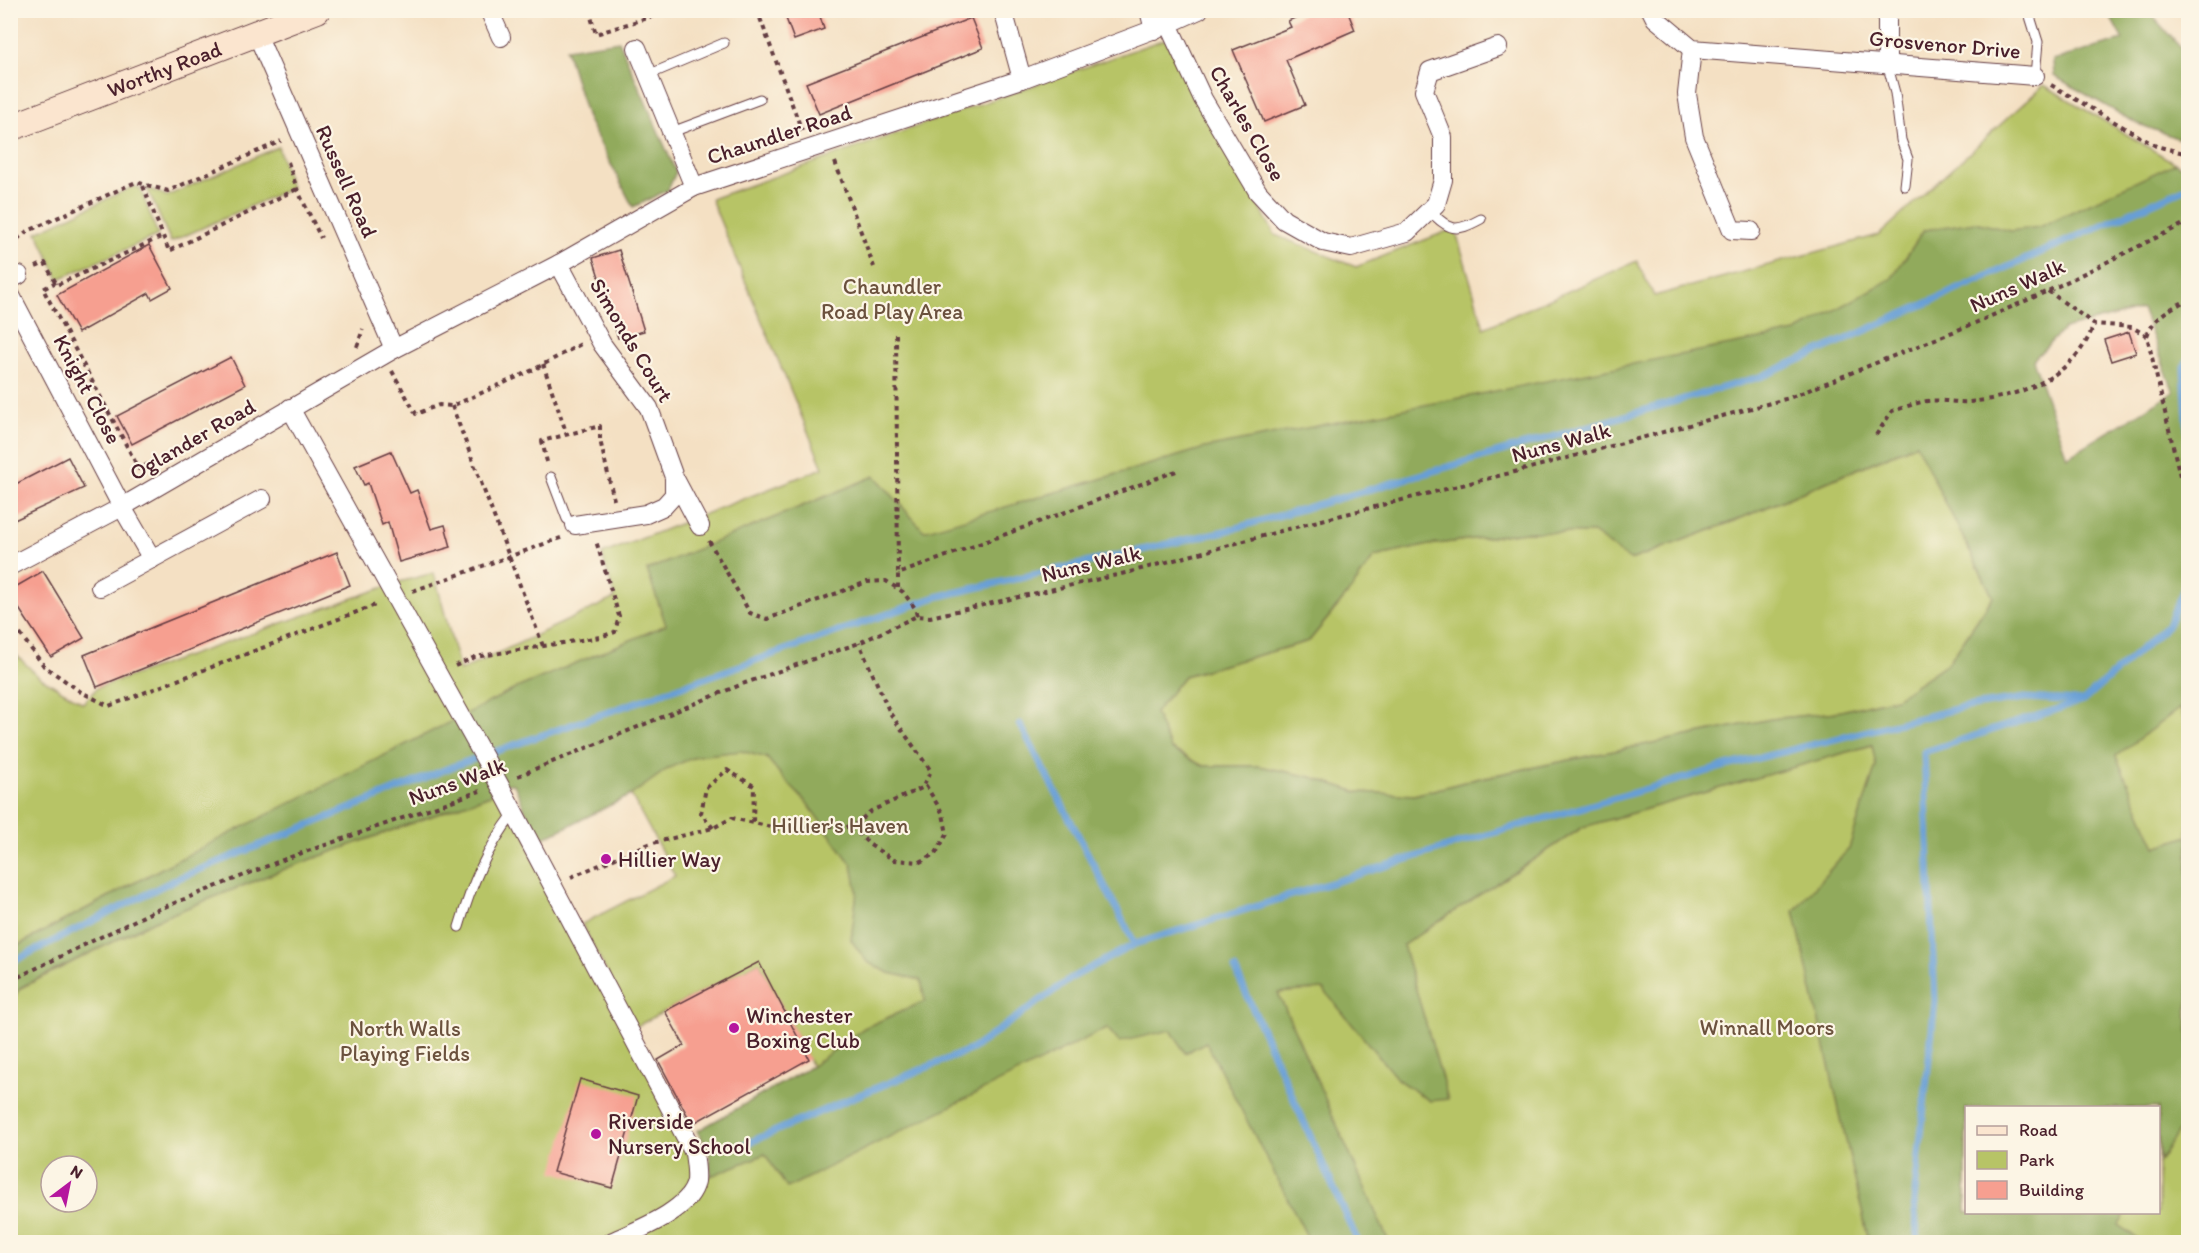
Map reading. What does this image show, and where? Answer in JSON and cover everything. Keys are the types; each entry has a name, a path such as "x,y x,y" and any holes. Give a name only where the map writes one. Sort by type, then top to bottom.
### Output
{"main road":[{"name":"Worthy Road","path":"10,128 317,10"}],"street":[{"path":"489,10 501,37"},
{"path":"1003,10 1022,79"},
{"name":"Charles Close","path":"1149,10 1258,192 1284,220 1323,242 1351,248 1407,232 1436,204 1443,180 1443,137 1424,91 1430,71 1498,47"},
{"name":"Chaundler Road","path":"389,352 559,264 694,187 1022,79 1161,27 1199,10"},
{"path":"1651,10 1655,18 1692,49 1687,94 1694,137 1732,230 1751,231"},
{"path":"1887,10 1887,63"},
{"name":"Russell Road","path":"256,32 389,352"},
{"path":"637,48 694,187"},
{"name":"Grosvenor Drive","path":"1692,49 2035,76"},
{"name":"Simonds Court","path":"559,264 597,335 649,408 674,477 700,526"},
{"name":"Knight Close","path":"10,294 122,507 152,559"},
{"name":"Oglander Road","path":"10,566 122,507 389,352"},
{"path":"290,408 499,784 694,1153 696,1182 685,1201 662,1217 611,1242"},
{"path":"583,524 646,514 664,506 674,495 674,477"},
{"path":"100,587 262,499"}],"lane":[{"path":"2028,10 2038,42 2035,76"},
{"path":"648,75 724,44"},
{"path":"1887,63 1895,93 1901,140 1908,159 1905,186"},
{"path":"672,132 760,99"},
{"path":"1429,210 1447,227 1459,229 1482,219"},
{"path":"552,477 567,519 583,524"},
{"path":"459,927 472,884 500,832 514,813"}],"path":[{"path":"589,10 596,34 672,10"},
{"path":"757,10 805,140"},
{"path":"2035,76 2156,146 2188,154"},
{"path":"10,245 26,232 136,182 168,191 280,141 284,150"},
{"path":"287,160 297,189 323,242"},
{"path":"835,162 874,267"},
{"path":"143,185 169,251 297,189"},
{"name":"Nuns Walk","path":"10,981 152,912 285,859 499,784 745,683 859,643 917,616 930,617 1130,572 1789,398 2048,291 2188,222"},
{"path":"15,277 45,262 57,285 163,236"},
{"path":"56,282 44,289 139,469 191,441"},
{"path":"2048,291 2094,324 2132,327 2147,336"},
{"path":"2180,476 2147,336 2150,327 2161,315 2188,300"},
{"path":"1876,435 1892,411 1929,401 1966,402 2005,397 2046,381 2077,357 2088,341 2094,324"},
{"path":"357,349 363,327"},
{"path":"896,334 898,588"},
{"path":"389,352 416,414 439,405 452,406 543,364 597,335"},
{"path":"543,364 567,435"},
{"path":"452,406 543,646"},
{"path":"552,477 542,441 600,426 600,440 619,518"},
{"path":"898,574 1179,470"},
{"path":"403,595 564,537 583,524 620,616 615,632 600,637 475,657 437,675"},
{"path":"700,526 750,613 767,619 867,582 886,581 903,592 915,608 917,616"},
{"path":"20,634 44,666 81,692 109,706 378,604 383,614"},
{"path":"552,885 650,844 712,828 732,818 785,830 817,825 851,826 871,811 922,788 931,771 890,713 859,643"},
{"path":"712,828 701,813 706,788 727,770 754,786 753,822"},
{"path":"851,826 870,845 894,860 920,862 936,853 947,834 943,814 925,783"}],"green space":[{"path":"2107,11 2148,11 2179,46 2188,63 2188,138 2182,140 2136,123 2054,76 2053,60 2123,40"},
{"name":"Chaundler Road Play Area","path":"1165,39 1275,235 1356,267 1455,228 1484,328 1637,261 1654,296 1879,235 2044,85 2188,171 1765,375 166,866 11,949 10,649 39,677 83,703 97,688 399,582 434,573 460,671 615,598 602,554 823,468 711,199"},
{"path":"619,41 676,172 668,190 633,207 587,118 566,49"},
{"path":"278,147 291,188 171,242 147,188 167,196"},
{"path":"2176,163 2188,171 2188,731 2180,708 2116,756 2156,847 2188,836 2188,1116 2160,1160 2160,1106 1965,1106 1965,1214 2125,1214 2118,1225 2143,1242 1869,1242 1794,911 1849,848 1876,766 1872,745 1583,827 1403,945 1448,1099 1430,1101 1398,1080 1323,989 1278,993 1389,1242 1310,1242 1206,1042 1185,1053 1171,1030 1119,1042 1107,1028 787,1188 765,1154 711,1176 709,1151 697,1131 812,1066 864,1028 925,1001 921,980 889,973 867,962 851,940 857,891 852,865 807,803 767,758 741,751 697,756 669,768 631,795 538,841 514,784 499,784 490,795 287,868 154,921 21,987 11,1002 11,949 166,866 519,687 666,625 647,570 875,476 924,531 1205,448 1796,332 1891,279 1924,230 1975,222 2011,231 2039,227","holes":["2142,309 2174,392 2067,457 2033,360 2064,329","1916,444 1993,597 1949,662 1896,698 1837,712 1771,719 1476,779 1414,795 1357,792 1311,777 1259,766 1203,766 1171,749 1155,713 1184,676 1309,641 1350,591 1374,557 1429,545 1525,532 1593,533 1630,560 1734,521"]},
{"path":"134,186 140,188 158,235 59,279 37,232"},
{"path":"1917,444 1993,597 1949,662 1896,698 1837,712 1771,719 1476,779 1414,795 1357,792 1311,777 1259,766 1203,766 1171,749 1154,713 1184,676 1309,641 1350,591 1374,557 1429,545 1524,532 1593,533 1631,560 1734,521"},
{"name":"Hillier's Haven","path":"914,624 1112,1011 839,1120 759,962 635,1027 582,924 675,876 607,747"},
{"path":"2188,668 2188,1242 11,1242 11,993 154,921 287,868 490,795 499,784 694,1153 696,1181 1119,1013 1490,888 1583,827 1872,745 1877,766"}],"building":[{"path":"783,10 818,10 824,29 794,40"},
{"path":"1312,10 1347,10 1355,30 1286,60 1305,105 1264,122 1233,50 1291,27 1288,21"},
{"path":"971,18 983,48 819,114 806,83"},
{"path":"149,245 172,288 152,299 149,293 78,333 57,295"},
{"path":"619,250 644,331 618,338 593,258"},
{"path":"2129,332 2136,353 2111,361 2104,340"},
{"path":"231,357 245,385 132,444 117,416"},
{"path":"391,451 410,493 417,490 431,529 445,525 451,547 399,562 388,522 382,525 368,483 364,485 355,466"},
{"path":"68,457 84,488 10,522 10,487"},
{"path":"337,552 350,585 97,687 84,655"},
{"path":"43,571 84,638 51,657 10,595 10,590"},
{"name":"Winchester Boxing Club","path":"759,962 809,1059 692,1124 658,1060 684,1045 665,1011"},
{"name":"Riverside Nursery School","path":"580,1079 638,1096 612,1188 553,1172"}],"waterway":[{"path":"10,963 174,880 454,766 936,597 1229,530 1763,376 2188,187"},
{"path":"2188,361 2184,367 2188,434"},
{"path":"1918,1242 1914,1202 1935,1001 1924,752 2083,701 2168,625 2188,580 2188,547"},
{"path":"741,1146 972,1049 1073,977 1135,944 1469,840 1726,766 1960,708 2025,698 2083,701"},
{"path":"1020,724 1135,944"},
{"path":"1235,969 1358,1242"}],"place":[{"name":"Hillier Way","path":"606,859"},
{"name":"Winchester Boxing Club","path":"734,1028"},
{"name":"Riverside Nursery School","path":"596,1134"}],"park label":[{"name":"Winnall Moors","path":"1767,1027"},
{"name":"North Walls Playing Fields","path":"405,1040"}]}
